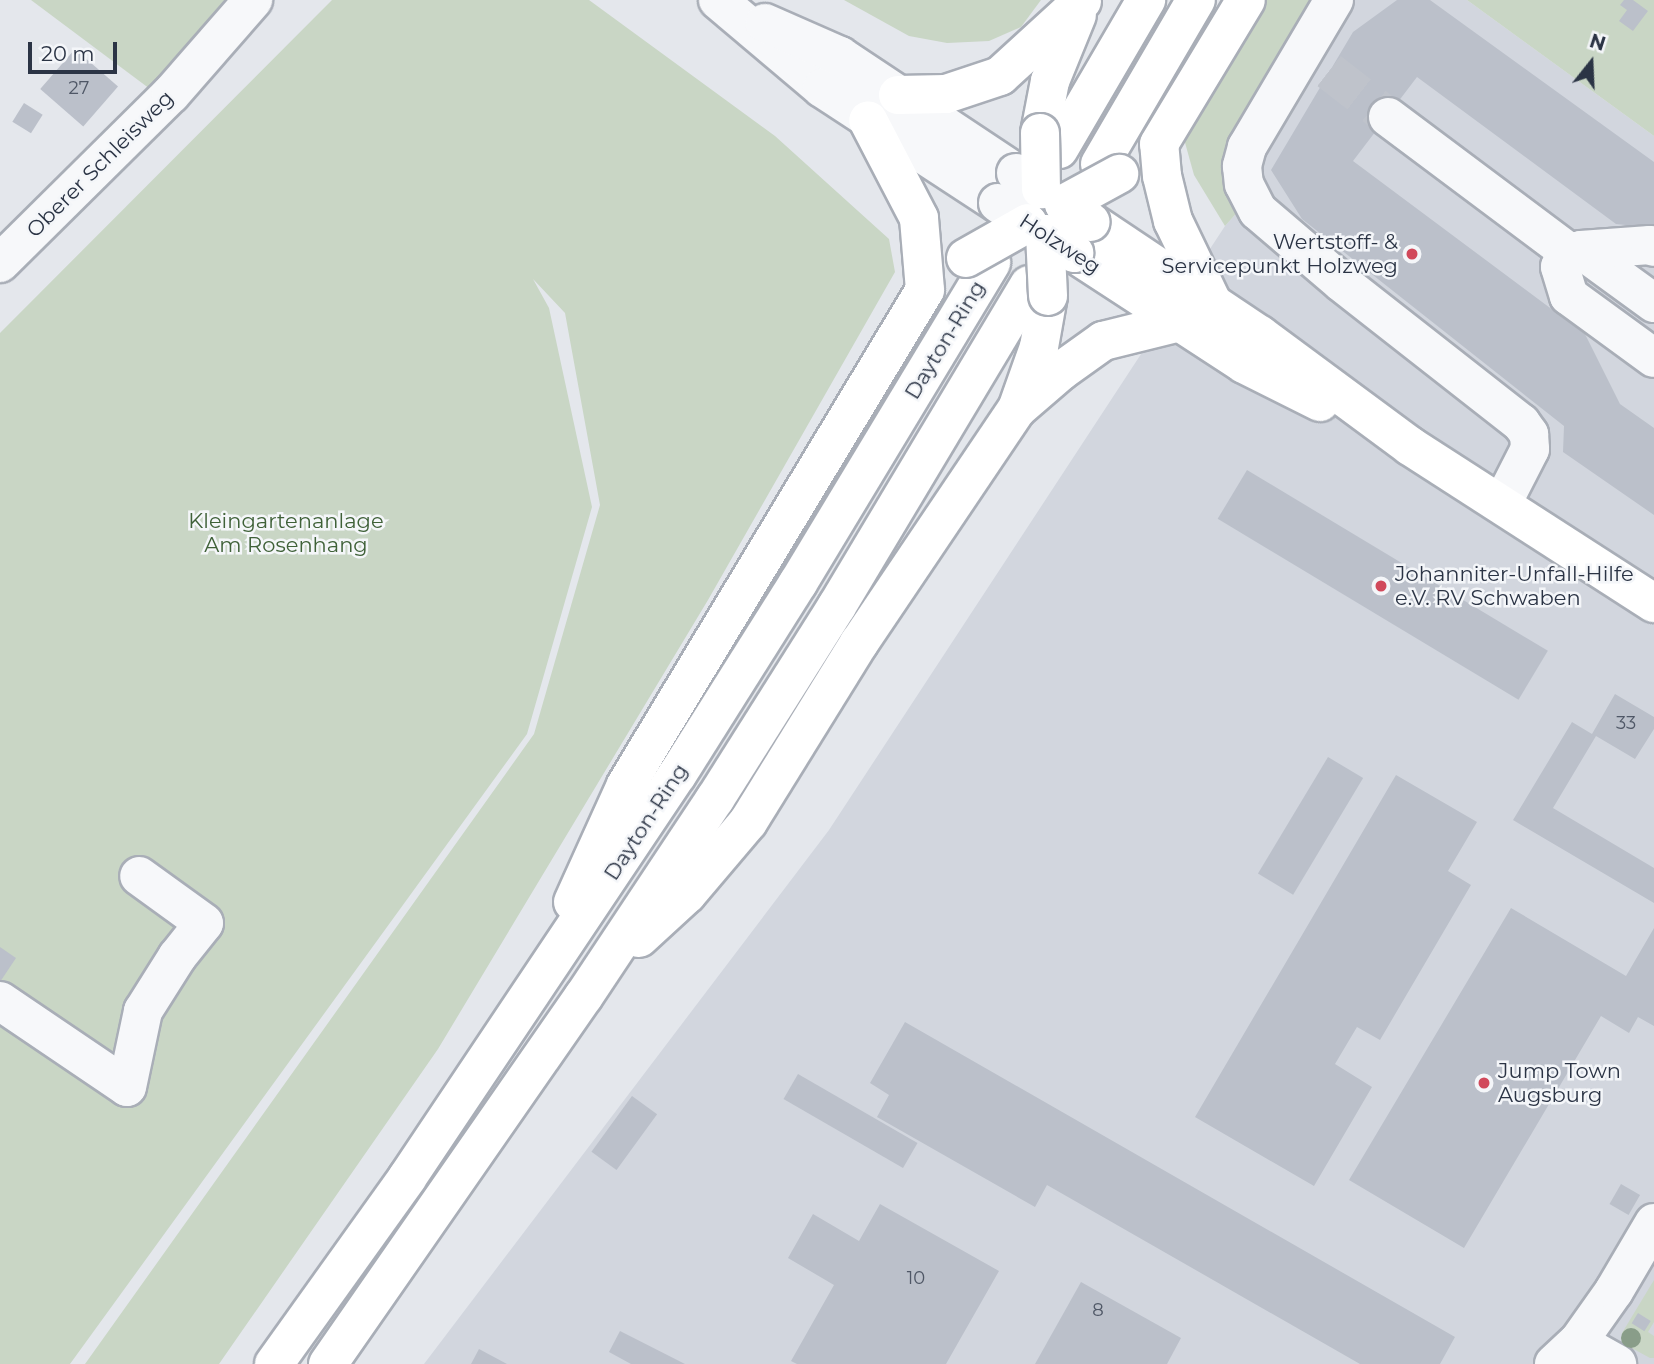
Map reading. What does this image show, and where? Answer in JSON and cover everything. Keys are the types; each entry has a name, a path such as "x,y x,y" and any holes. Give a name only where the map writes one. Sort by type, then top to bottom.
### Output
{"main road":[{"path":"1049,141 1146,0"},
{"path":"1109,169 1196,0"},
{"path":"547,973 584,872 626,785 925,290 979,261 1109,169 1159,144 1246,0"},
{"path":"597,977 687,894 748,822 859,643 1017,409 1039,347 1039,291 1049,141 1050,81 1082,1"},
{"path":"898,94 946,94 1000,76 1082,1"},
{"path":"868,120 919,218 925,290"},
{"path":"1159,144 1162,176 1173,221 1213,304"},
{"name":"Holzweg","path":"1045,213 1180,322 1244,364 1410,446"},
{"name":"Holzweg","path":"1045,213 1213,304 1410,446 1654,603"},
{"name":"Dayton-Ring","path":"274,1364 547,973 677,775 798,583 979,261"},
{"name":"Dayton-Ring","path":"328,1364 597,977 1039,291"},
{"path":"1017,409 1088,349 1131,332 1180,322"}],"street":[{"name":"Oberer Schleisweg","path":"0,263 171,94 253,0"},
{"path":"1335,0 1315,62 1247,147 1242,166 1244,184 1258,211 1342,282 1521,423 1529,434 1530,449 1502,504"},
{"name":"Holzweg","path":"724,4 840,56 898,94 1045,213"},
{"name":"Holzweg","path":"724,4 822,88 868,120 1045,213"},
{"path":"1388,117 1575,252 1654,303"},
{"path":"1654,247 1650,245 1575,252 1560,267 1569,296 1654,358"},
{"path":"0,1001 127,1087 143,1011 177,957 204,923 139,876"},
{"path":"81,1058 143,1011"},
{"path":"1617,1364 1566,1353 1614,1291 1654,1223"}],"shaded area":[{"path":"1352,0 1467,0 1654,136 1654,1364 424,1364 829,830 1225,226 1242,207 1256,153"}],"green space":[{"path":"31,0 228,0 150,89"},
{"name":"Kleingartenanlage Am Rosenhang","path":"332,0 589,0 775,136 889,239 895,272 708,600 438,1049 219,1364 85,1364 534,734 600,505 565,313 533,279 549,308 592,507 527,734 70,1364 0,1364 0,333"},
{"path":"844,0 1041,0 1021,27 989,41 947,43 909,36"},
{"path":"1267,0 1324,0 1242,207 1225,226 1194,175 1184,139"},
{"path":"1467,0 1654,0 1654,136"},
{"path":"1654,1280 1654,1322 1648,1332 1654,1336 1654,1358 1650,1358 1628,1346 1622,1333"}],"building":[{"name":"Wertstoff- & Servicepunkt Holzweg","path":"1397,0 1430,0 1654,162 1654,234 1645,227 1616,224 1417,77 1353,161 1585,334 1620,404 1654,428 1654,515 1563,452 1564,426 1302,219 1271,170 1353,32"},
{"path":"1624,0 1633,0 1648,11 1633,31 1619,21 1627,10 1620,5"},
{"path":"75,49 118,86 83,126 40,89"},
{"path":"24,103 43,115 31,133 12,122"},
{"name":"Johanniter-Unfall-Hilfe e.V. RV Schwaben","path":"1247,470 1548,651 1519,700 1218,519"},
{"path":"1615,694 1654,717 1654,729 1635,759 1596,736 1553,808 1654,868 1654,903 1513,820 1572,722 1592,734"},
{"path":"1328,757 1363,778 1293,895 1258,874"},
{"path":"1396,775 1477,822 1448,871 1471,885 1380,1040 1357,1027 1335,1064 1372,1087 1314,1186 1195,1117"},
{"path":"1511,908 1626,976 1654,928 1654,1026 1638,1017 1629,1033 1601,1016 1464,1248 1349,1180"},
{"path":"0,947 16,958 0,982"},
{"path":"905,1022 1455,1337 1440,1364 1360,1364 1047,1185 1035,1207 877,1117 889,1095 870,1083"},
{"path":"798,1074 918,1143 903,1168 784,1099"},
{"path":"632,1096 657,1114 617,1170 591,1152"},
{"path":"1621,1184 1640,1195 1629,1215 1610,1204"},
{"path":"880,1204 999,1271 946,1364 797,1364 791,1361 834,1285 788,1258 813,1214 859,1241"},
{"path":"1081,1282 1181,1338 1167,1364 1035,1364"},
{"path":"1638,1313 1651,1321 1644,1331 1632,1323"},
{"path":"620,1331 685,1364 631,1364 609,1352"},
{"path":"479,1349 507,1364 471,1364"}],"tunnel":[{"path":"1329,71 1388,117"}],"place":[{"name":"Wertstoff- & Servicepunkt Holzweg","path":"1412,254"},
{"name":"Johanniter-Unfall-Hilfe e.V. RV Schwaben","path":"1381,586"},
{"name":"Jump Town Augsburg","path":"1484,1083"}]}
